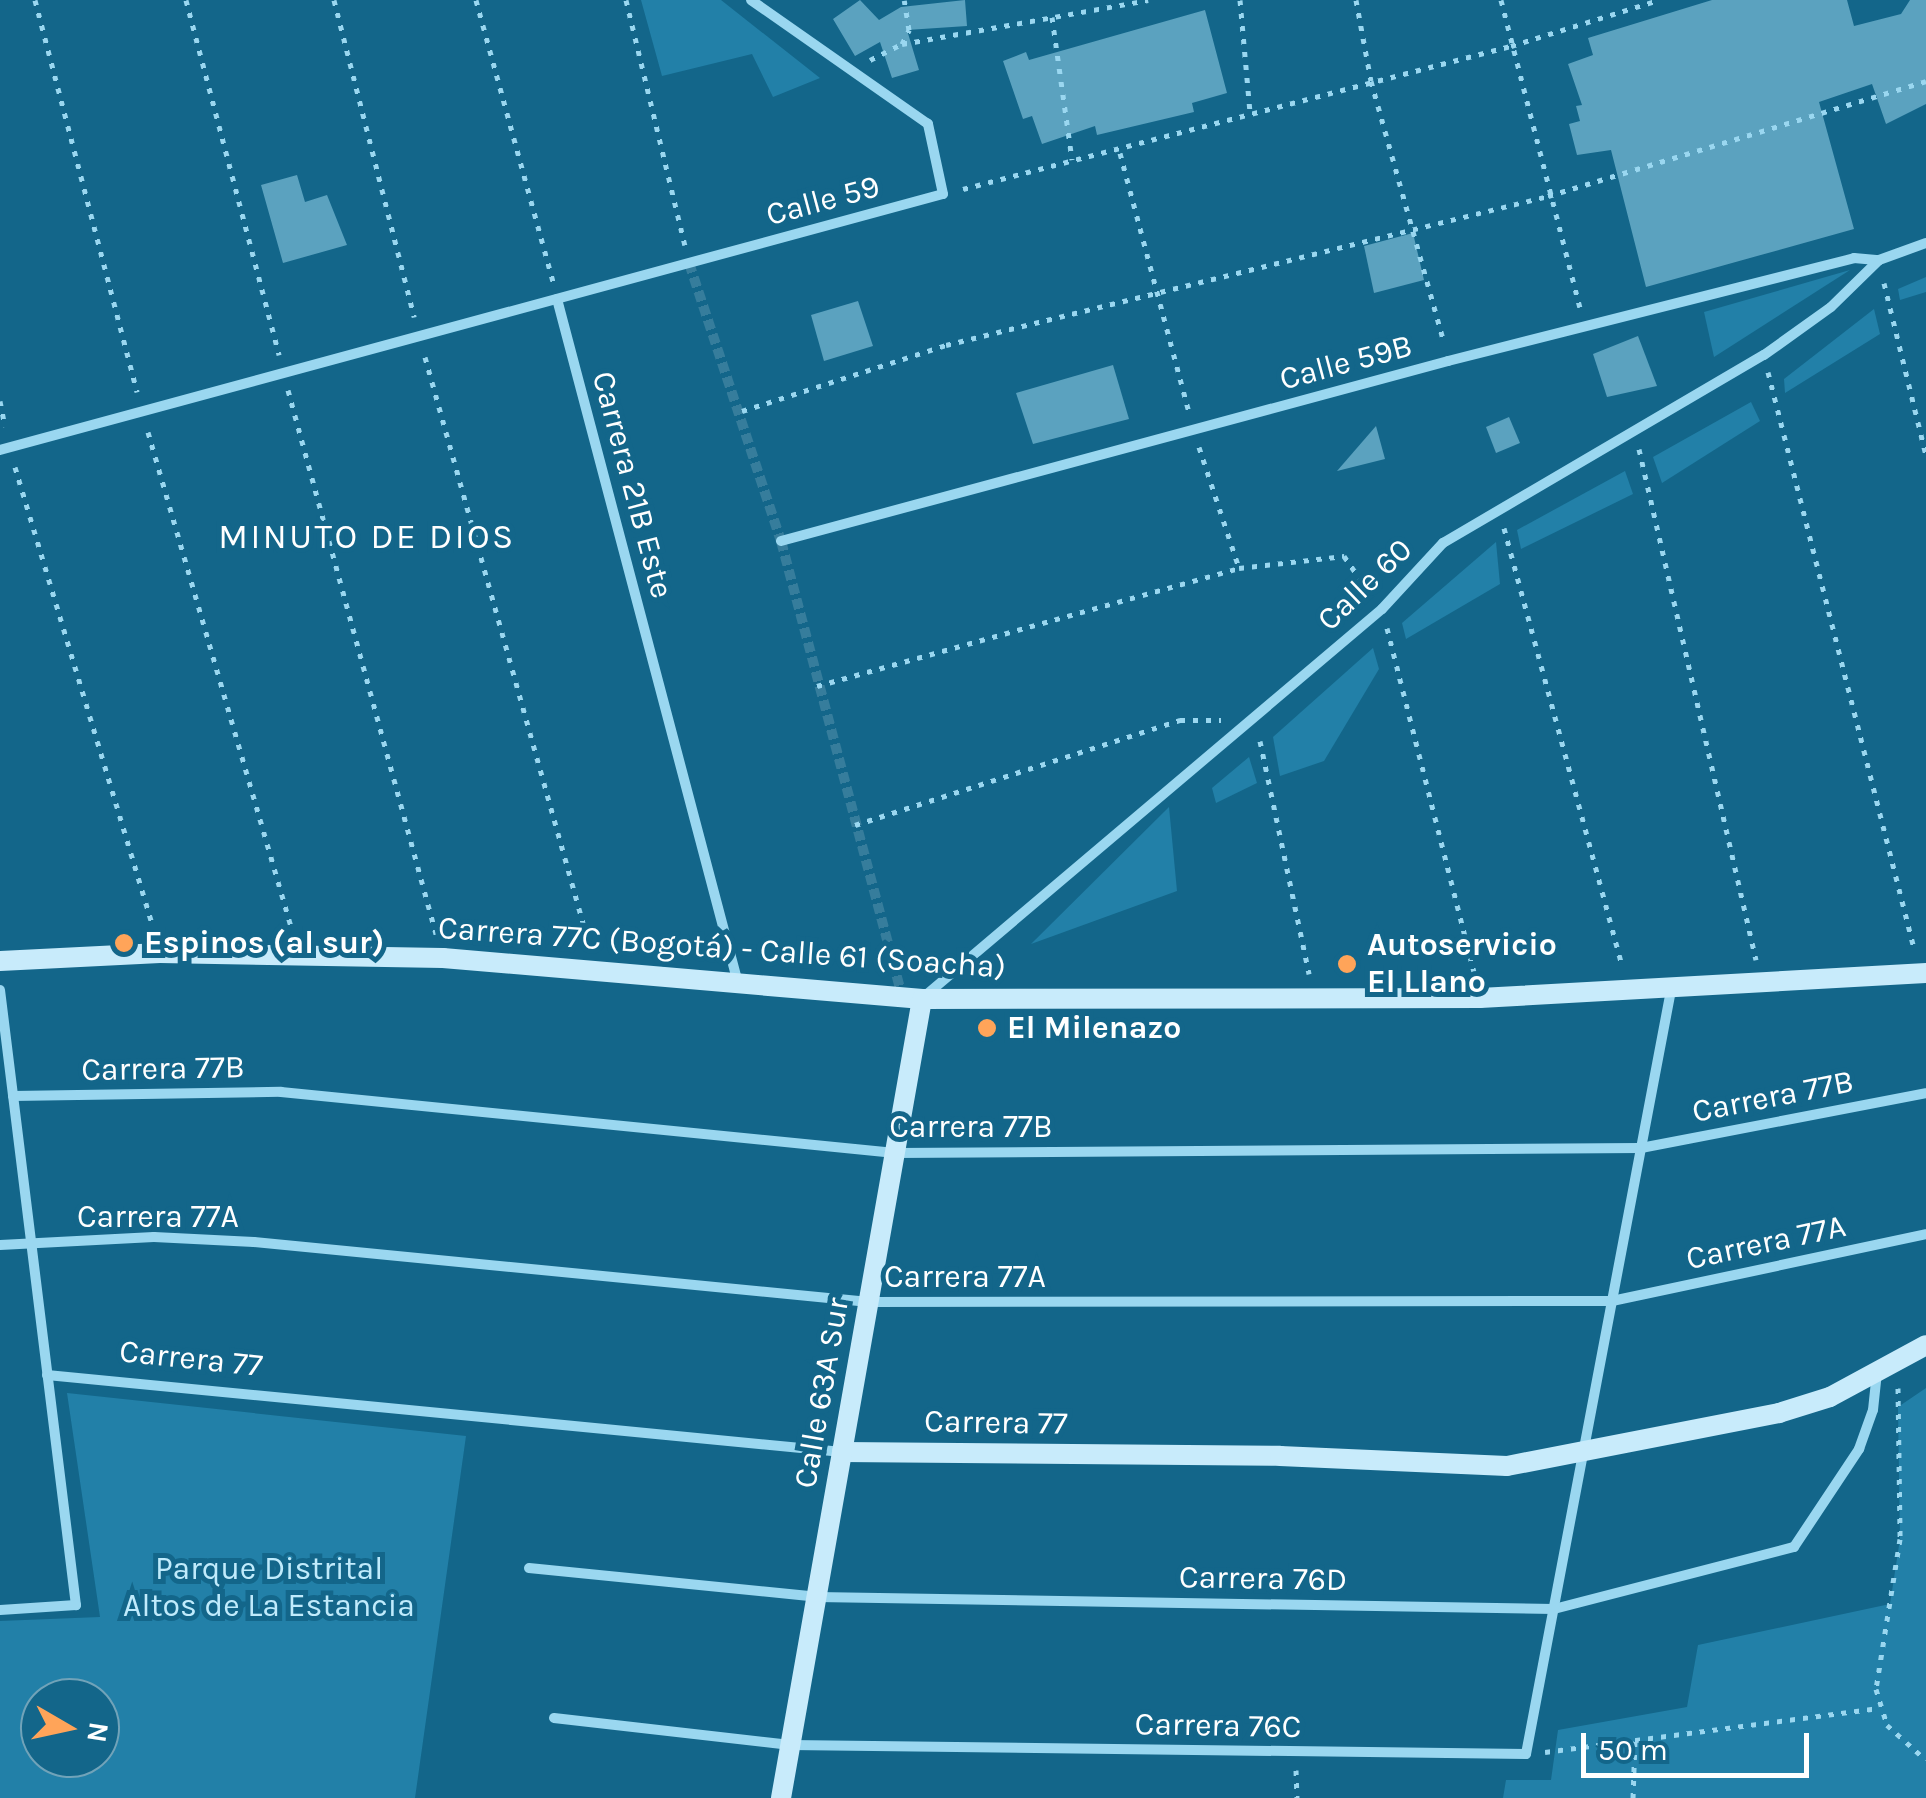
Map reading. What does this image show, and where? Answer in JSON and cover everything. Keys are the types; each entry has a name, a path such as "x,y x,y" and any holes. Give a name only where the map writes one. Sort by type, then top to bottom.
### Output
{"street":[{"path":"751,0 854,68 928,124 943,194"},
{"name":"Calle 59","path":"4,448 943,194"},
{"name":"Calle 59B","path":"780,541 1448,361 1854,258 1879,260 1926,243"},
{"name":"Calle 60","path":"922,998 1255,720 1382,609 1443,543 1498,505 1635,434 1764,355 1831,307 1879,260"},
{"name":"Carrera 21B Este","path":"557,298 738,983"},
{"name":"Carrera 77C (Bogotá) - Calle 61 (Soacha)","path":"0,961 160,952 298,952 443,958 922,998 1314,1001 1630,992 1923,972"},
{"path":"0,990 76,1605 0,1610"},
{"path":"1526,1754 1671,990"},
{"name":"Calle 63A Sur","path":"781,1798 922,998"},
{"name":"Carrera 77B","path":"13,1096 282,1092 895,1154 1641,1148 1926,1093"},
{"name":"Carrera 77A","path":"0,1245 154,1237 254,1242 869,1302 1612,1301 1926,1234"},
{"name":"Carrera 77","path":"47,1375 842,1452 1280,1456 1468,1466 1582,1456 1779,1413 1877,1373 1926,1345"},
{"name":"Carrera 76D","path":"529,1568 817,1598 1554,1609 1794,1547 1859,1449 1874,1410 1877,1373"},
{"name":"Carrera 76C","path":"554,1718 790,1745 1526,1754"}],"path":[{"path":"35,0 142,411 298,952"},
{"path":"186,0 443,958"},
{"path":"334,0 419,336 597,971"},
{"path":"476,0 557,298"},
{"path":"626,0 689,263"},
{"path":"902,44 909,30 904,0"},
{"path":"854,68 902,44 1112,3 1148,0"},
{"path":"1240,0 1250,111"},
{"path":"1356,0 1370,80 1448,361"},
{"path":"1501,0 1548,196 1585,327"},
{"path":"943,194 1072,160 1120,152 1250,111 1511,46 1659,0"},
{"path":"1052,17 1072,160"},
{"path":"742,411 946,345 1156,298 1548,196 1926,81"},
{"path":"1120,152 1194,431 1239,568"},
{"path":"1879,260 1926,455"},
{"path":"1764,355 1923,972"},
{"path":"0,402 4,448 160,952"},
{"path":"1635,434 1762,982"},
{"path":"1498,505 1630,992"},
{"path":"818,686 1239,568 1344,556 1382,609 1480,998"},
{"path":"855,824 1180,720 1255,720 1314,1001"},
{"path":"1898,1360 1900,1539 1877,1680 1880,1708 1888,1724 1926,1760"},
{"path":"1526,1754 1880,1708"},
{"path":"1633,1798 1635,1740"},
{"path":"1296,1752 1297,1798"}],"green space":[{"path":"641,0 721,0 820,78 773,97 752,54 662,76"},
{"path":"1850,270 1714,357 1704,312"},
{"path":"1926,277 1926,292 1900,300 1898,289"},
{"path":"1874,309 1880,334 1785,393 1784,379"},
{"path":"1751,402 1760,421 1662,483 1653,457"},
{"path":"1625,471 1633,494 1521,549 1517,530"},
{"path":"1496,542 1500,584 1406,639 1402,623"},
{"path":"1373,648 1379,669 1324,761 1280,776 1273,737"},
{"path":"1249,757 1257,783 1216,803 1212,788"},
{"path":"1169,807 1177,891 1031,944"},
{"path":"1926,1388 1926,1798 1503,1798 1506,1780 1551,1780 1558,1730 1687,1707 1698,1645 1890,1604 1900,1539 1898,1407"},
{"name":"Parque Distrital Altos de La Estancia","path":"67,1393 466,1436 415,1798 0,1798 0,1621 100,1617"}],"building":[{"path":"860,0 879,20 901,7 965,0 967,26 907,30 919,70 892,78 880,42 855,56 833,19"},
{"path":"1712,0 1847,0 1854,26 1901,14 1910,0 1926,0 1926,104 1886,124 1872,84 1819,102 1854,229 1646,287 1611,150 1577,155 1569,124 1580,121 1576,106 1582,105 1568,64 1593,55 1588,38"},
{"path":"1205,10 1227,93 1192,103 1194,112 1097,135 1095,126 1042,144 1032,116 1023,119 1003,61 1026,52 1029,60"},
{"path":"297,175 305,202 327,195 347,245 283,263 261,185"},
{"path":"1413,233 1424,280 1374,293 1364,246"},
{"path":"858,301 873,346 824,361 811,315"},
{"path":"1638,336 1657,386 1607,397 1593,354"},
{"path":"1113,365 1129,419 1033,444 1016,393"},
{"path":"1509,417 1520,443 1496,453 1486,427"},
{"path":"1376,426 1385,459 1337,471"}],"tunnel":[{"path":"689,263 781,541 902,996"}],"place":[{"name":"Espinos (al sur)","path":"124,943"},
{"name":"Autoservicio El Llano","path":"1347,964"},
{"name":"El Milenazo","path":"987,1028"}],"district":[{"name":"MINUTO DE DIOS","path":"367,537"}]}
